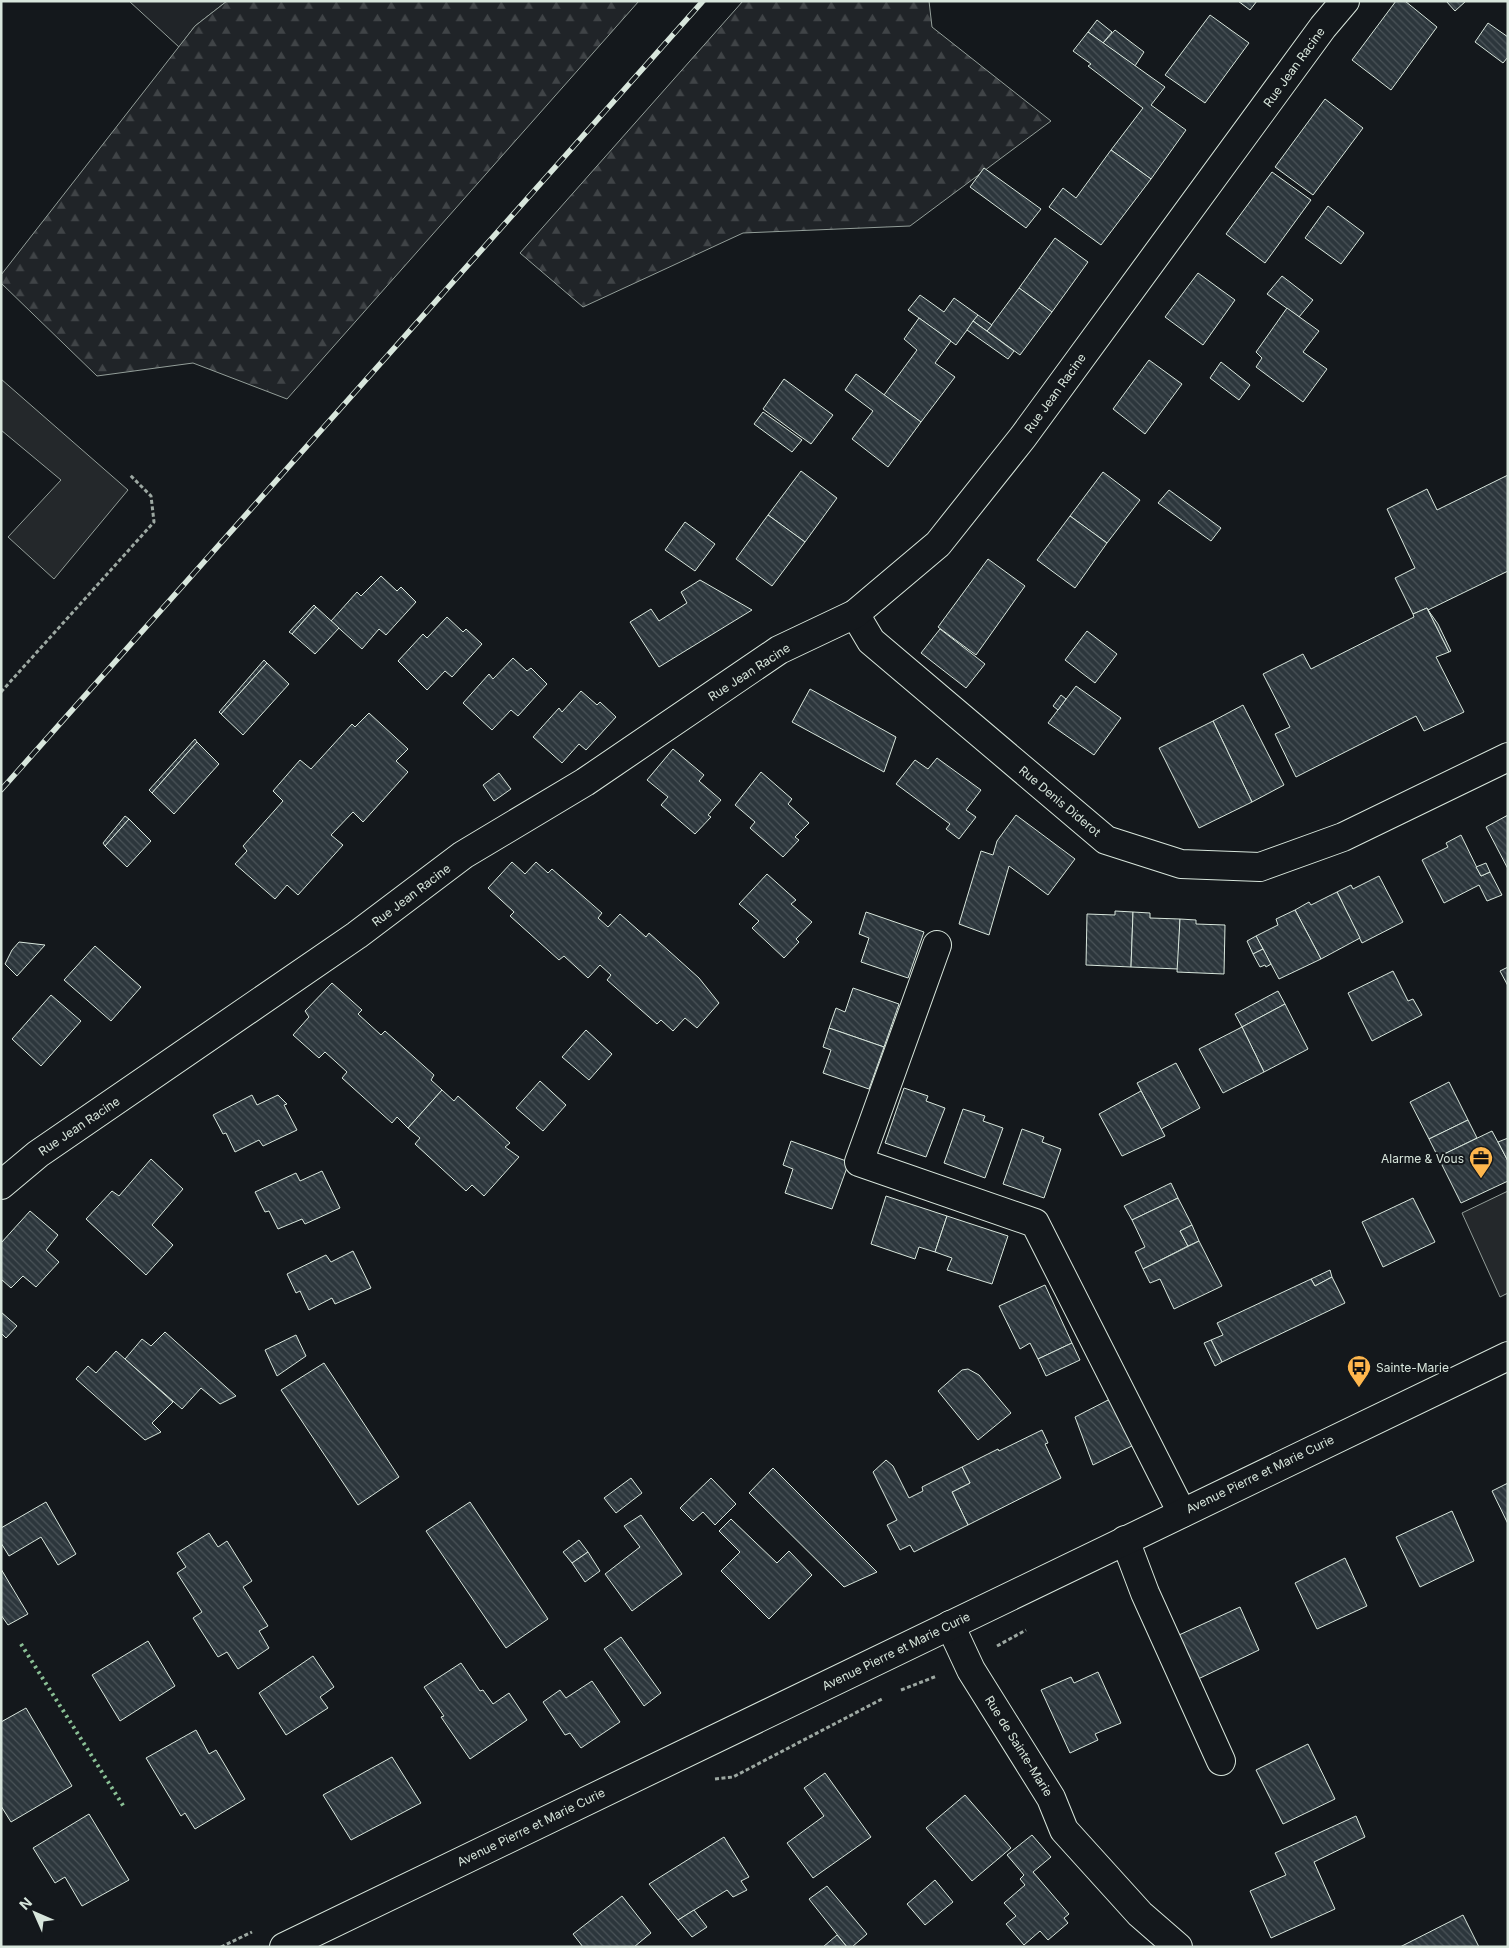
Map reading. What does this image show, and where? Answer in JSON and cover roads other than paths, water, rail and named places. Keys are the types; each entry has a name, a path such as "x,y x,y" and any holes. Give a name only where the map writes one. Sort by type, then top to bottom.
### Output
{"street":[{"name":"Rue Jean Racine","path":"1,1185 38,1154 357,935 464,855 585,782 779,650 855,614 938,544 1023,437 1344,1"},
{"name":"Rue Denis Diderot","path":"855,614 871,642 1106,840 1181,864 1260,868 1343,837 1508,757"},
{"path":"937,945 859,1162 1036,1223 1182,1513"},
{"name":"Avenue Pierre et Marie Curie","path":"284,1947 1508,1356"},
{"path":"1125,1540 1145,1593 1221,1760"},
{"name":"Rue de Sainte-Marie","path":"950,1625 971,1670 1051,1798 1064,1830 1140,1914 1178,1947"}],"railway":[{"path":"1,790 703,1"}],"place":[{"name":"Alarme & Vous","path":"1481,1179"},
{"name":"Sainte-Marie","path":"1359,1388"}]}
